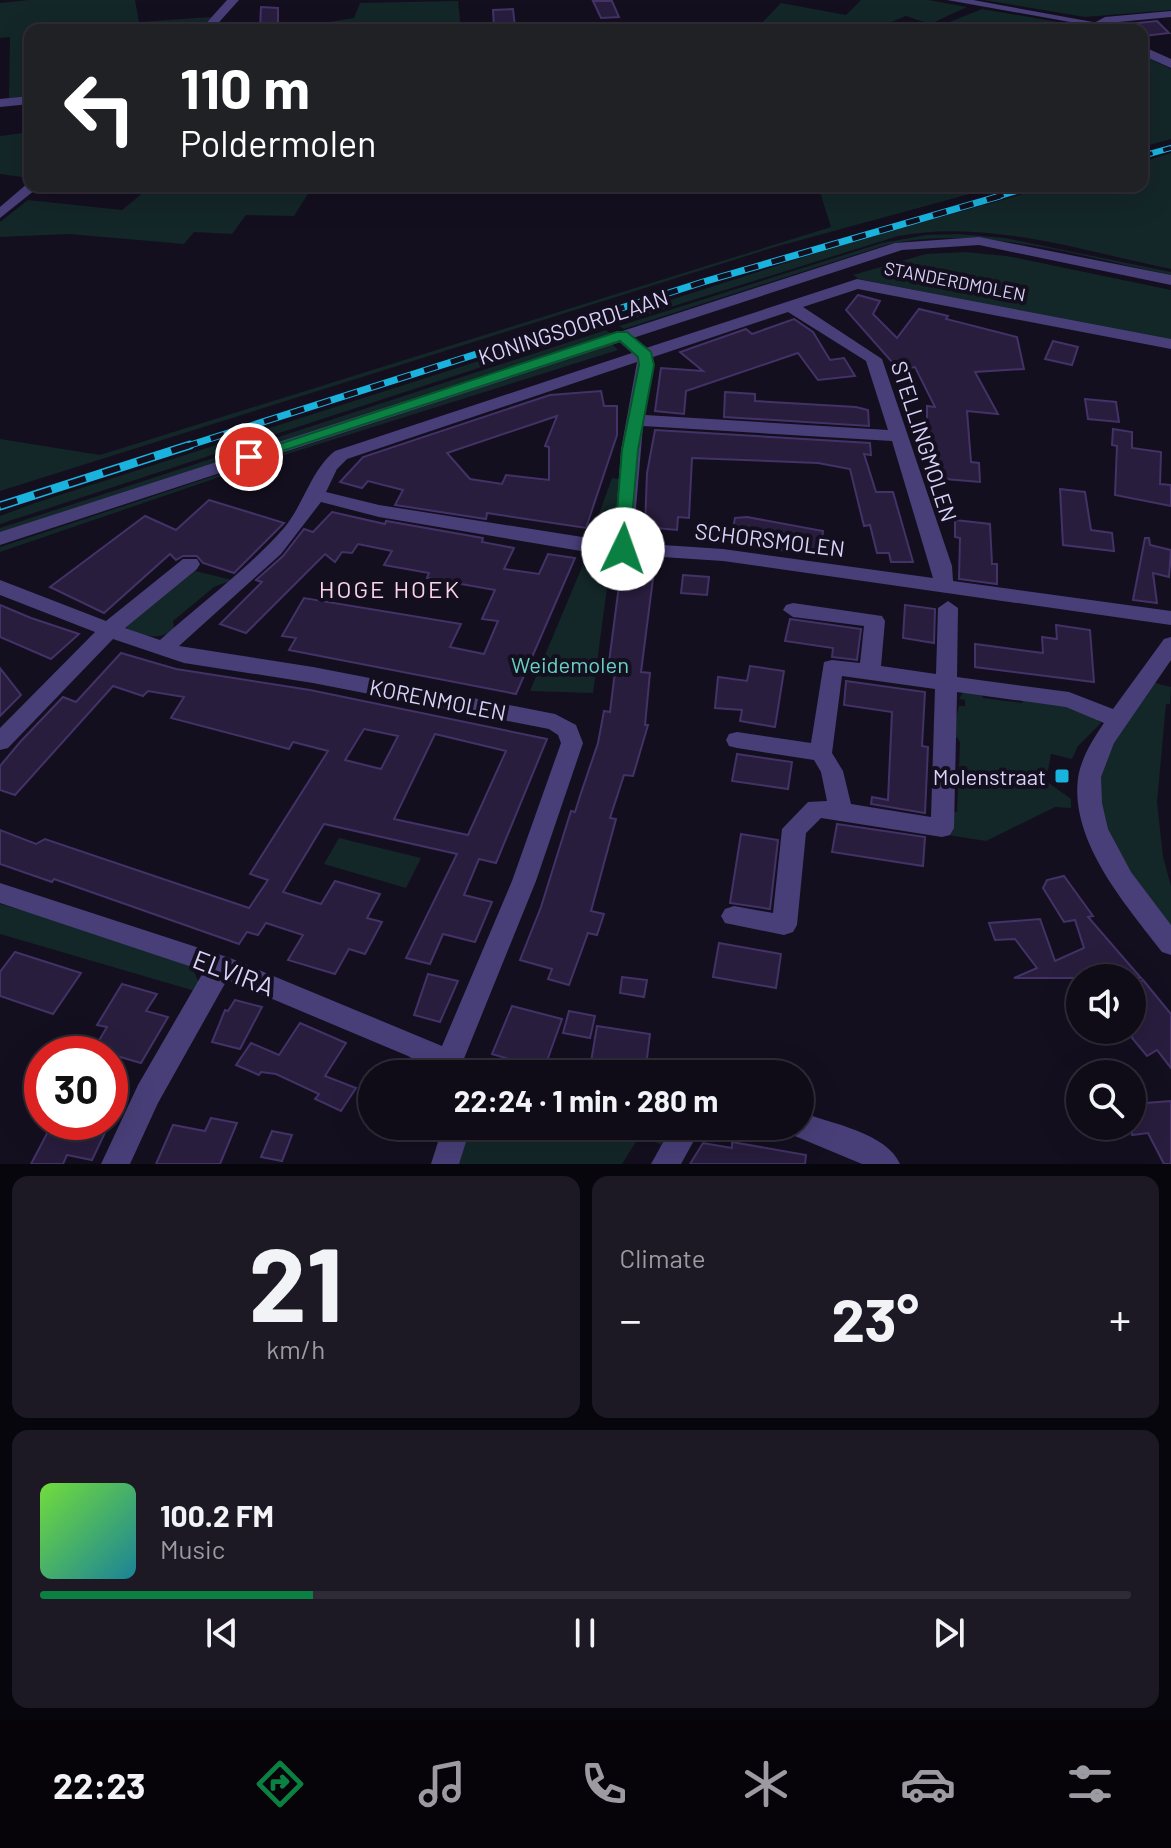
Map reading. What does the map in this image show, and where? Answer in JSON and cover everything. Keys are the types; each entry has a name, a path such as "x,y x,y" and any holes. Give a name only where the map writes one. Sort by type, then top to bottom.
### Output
{"street":[{"path":"211,24 233,0"},
{"path":"953,0 1084,24"},
{"path":"1104,24 1111,19 1171,14"},
{"path":"1148,53 1171,64"},
{"path":"0,103 24,101"},
{"path":"0,214 26,192"},
{"name":"KONINGSOORDLAAN","path":"0,539 854,259 932,242 979,241 1016,246 1171,280"},
{"name":"STANDERDMOLEN","path":"163,649 266,557 317,495 333,460 341,455 790,306 865,284 1171,344"},
{"name":"STELLINGMOLEN","path":"790,306 874,359 942,566 944,586"},
{"path":"620,549 630,450 645,356 622,336"},
{"path":"636,420 899,436"},
{"name":"SCHORSMOLEN","path":"317,495 379,511 620,549 723,555 1171,618"},
{"path":"0,742 109,630 190,564"},
{"name":"KORENMOLEN","path":"0,587 184,656 313,675 542,720 568,731 572,743 538,845 455,1060"},
{"path":"734,916 784,925 794,829 816,808 942,828 948,608"},
{"path":"793,610 875,621 870,672"},
{"path":"1171,644 1097,754 1092,772 1091,808 1112,864 1171,944"},
{"path":"841,812 832,771 821,753 832,667 1069,700 1119,720"},
{"path":"737,740 821,753"},
{"name":"ELVIRA","path":"0,893 100,922 221,966 432,1060"},
{"path":"115,1164 148,1094 221,966"},
{"path":"814,1130 862,1148 886,1164"},
{"path":"445,1164 453,1140"},
{"path":"665,1164 680,1140"}],"green space":[{"path":"135,0 139,22 211,17 205,24 24,24 24,100 9,101 10,37 0,38 0,3"},
{"path":"861,0 928,0 967,7 930,24 906,16 886,24 761,24 781,3 846,15"},
{"path":"984,0 1171,0 1171,10 1085,17"},
{"path":"458,1 460,24 316,24 354,18 360,3"},
{"path":"982,9 1069,24 949,24"},
{"path":"1148,58 1171,69 1171,139 1148,145"},
{"path":"24,133 24,177 0,174 0,136"},
{"path":"1171,153 1171,269 1001,234 966,231 898,236 549,345 0,524 0,516 35,503 845,244 1031,192 1148,192 1148,160"},
{"path":"144,192 309,192 294,216 246,215 232,234 194,232 184,244 69,234 0,237 0,222 28,200 122,210"},
{"path":"820,192 977,192 775,247 0,491 0,439 100,455 831,227"},
{"path":"926,235 1005,238 1171,272 1171,275 1030,245 958,238 922,239 886,245 624,329 619,326 882,243"},
{"path":"965,252 1007,256 1171,290 1171,341 859,279 853,275 926,254"},
{"path":"606,330 611,334 0,535 0,528"},
{"path":"612,344 618,350 281,456 0,552 0,547"},
{"path":"612,478 620,479 614,534 607,541 589,542"},
{"name":"Weidemolen","path":"587,555 611,557 593,693 530,691"},
{"path":"191,570 232,580 214,587 173,621 174,629 161,636 148,636 121,626"},
{"path":"1151,682 1171,687 1170,704 1166,704 1157,802 1163,857 1171,886 1171,934 1117,857 1100,813 1098,790 1103,759"},
{"path":"963,692 981,693 983,698 1022,703 1024,699 1065,706 1084,712 1101,723 1078,746 1072,759 1051,754 1046,781 1071,799 1071,808 1055,807 986,841 948,835 949,811 957,812 960,743 958,738 951,737 959,706 965,706 965,700 959,699"},
{"path":"339,838 421,858 406,888 324,864"},
{"path":"0,904 77,926 192,967 199,983 195,991 0,934"},
{"path":"464,1140 637,1140 622,1164 457,1164"}],"building":[{"path":"593,1 612,1 619,17 601,18"},
{"path":"261,7 278,8 278,24 260,24"},
{"path":"513,9 515,24 494,24 493,10"},
{"path":"1157,21 1169,33 1148,36 1148,24 1128,24"},
{"path":"858,295 880,301 873,314 897,338 919,309 1017,337 1024,369 975,372 998,414 967,411 971,462 979,463 980,482 933,478 932,447 927,446 927,406 935,407 915,367 899,370 846,310"},
{"path":"794,319 813,332 830,360 844,358 855,376 818,380 798,353 686,391 684,414 655,411 661,368 703,371 680,352 746,329 752,334"},
{"path":"1053,341 1078,347 1072,365 1045,359"},
{"path":"601,391 604,406 617,406 617,435 586,528 487,513 486,519 395,505 403,490 368,481 362,488 340,482 363,457 550,395","holes":["557,416 545,446 549,447 549,480 506,475 502,484 470,479 447,453"]},
{"path":"725,392 755,394 755,401 856,407 868,410 869,426 724,417"},
{"path":"1085,399 1116,402 1119,422 1088,419"},
{"path":"1113,429 1132,432 1132,448 1161,452 1160,484 1171,485 1171,506 1115,495 1117,446 1112,445"},
{"path":"655,430 870,443 871,455 864,454 876,492 893,492 913,562 891,562 889,553 877,553 870,525 864,526 850,469 818,463 692,458 689,518 678,517 677,530 645,527 647,473"},
{"path":"1060,489 1085,492 1091,530 1112,533 1114,551 1063,545"},
{"path":"209,500 284,523 234,573 203,563 197,556 183,556 176,560 170,554 104,613 50,587 145,516 176,530"},
{"path":"332,512 385,524 386,521 483,538 482,542 514,548 504,569 539,574 548,554 575,558 516,694 289,650 296,638 282,636 304,598 461,624 450,647 484,654 498,621 482,619 495,590 427,578 429,573 384,565 392,551 358,544 352,553 342,552 335,562 325,554 246,633 220,624 262,582 256,580 283,556 304,529 313,532"},
{"path":"747,517 823,531 820,555 730,544 735,518"},
{"path":"955,520 990,524 992,564 997,564 997,584 959,579 960,538 955,537"},
{"path":"1145,538 1149,538 1150,545 1171,550 1169,577 1153,573 1157,603 1133,600"},
{"path":"633,562 655,563 641,672 650,673 645,725 648,725 633,776 624,775 610,818 616,819 591,911 604,914 597,935 588,933 569,985 548,979 552,969 520,960 541,907 571,811 575,812 598,743 604,711 610,712 616,663 609,662 621,570 632,571"},
{"path":"683,575 709,577 707,595 681,593"},
{"path":"0,605 79,634 51,659 0,637"},
{"path":"905,605 935,609 934,643 903,638"},
{"path":"790,619 861,629 857,660 832,657 833,648 785,641"},
{"path":"1056,625 1090,630 1094,682 975,667 975,644 1043,653 1042,637 1057,639"},
{"path":"121,653 176,669 310,690 547,739 496,863 479,859 464,895 492,902 475,942 443,934 430,964 406,958 457,854 324,824 283,892 321,904 335,881 380,894 367,918 382,922 365,954 349,949 335,974 288,960 303,935 266,923 258,935 247,932 239,944 54,879 52,882 0,864 0,830 36,844 45,839 249,908 268,880 250,874 328,751 293,742 289,749 171,718 184,697 148,691 143,696 113,686 15,795 0,790 0,766 21,741 63,697 76,702","holes":["364,729 398,736 381,769 345,760","435,734 506,751 468,835 394,819"]},
{"path":"750,666 784,671 775,727 740,721 742,710 715,708 718,677 747,681"},
{"path":"0,668 21,695 0,716"},
{"path":"846,681 925,692 922,746 928,747 925,813 871,804 872,797 888,800 892,712 844,705"},
{"path":"737,754 792,762 788,789 732,781"},
{"path":"837,824 925,837 923,866 832,852"},
{"path":"741,834 778,840 770,909 730,903"},
{"path":"1064,876 1093,916 1088,917 1129,964 1066,964 1066,978 1014,978 1037,968 1015,939 995,940 989,923 1040,919 1055,961 1084,948 1075,920 1064,922 1043,888 1047,880"},
{"path":"719,943 781,954 776,988 713,977"},
{"path":"15,952 81,973 53,1014 0,996 0,972"},
{"path":"428,974 458,981 440,1022 414,1015"},
{"path":"622,977 647,980 644,997 620,993"},
{"path":"122,984 157,994 146,1011 168,1017 141,1063 128,1059 128,1036 102,1036 107,1027 97,1025"},
{"path":"1146,984 1171,1014 1171,1068 1157,1050 1147,1056 1137,1044 1146,1044"},
{"path":"235,1000 262,1007 240,1049 212,1042 225,1010 228,1011"},
{"path":"512,1006 562,1019 547,1060 513,1060 492,1054"},
{"path":"569,1011 595,1016 590,1038 563,1033"},
{"path":"300,1023 346,1043 325,1076 356,1088 341,1111 315,1099 319,1094 276,1074 261,1072 259,1075 236,1065 251,1043 279,1055"},
{"path":"597,1026 650,1034 647,1060 591,1060"},
{"path":"1171,1101 1171,1164 1164,1164 1146,1133 1146,1103"},
{"path":"211,1118 237,1123 220,1164 156,1164 173,1125 205,1131"},
{"path":"272,1131 292,1135 282,1161 261,1157"},
{"path":"44,1140 101,1140 92,1160 67,1155 63,1164 31,1164"},
{"path":"732,1142 806,1155 805,1164 690,1164 703,1143 732,1148"}],"railway":[{"path":"1148,154 1171,148"},
{"path":"993,198 1014,192"},
{"path":"184,447 703,282 1000,196"},
{"path":"0,506 190,445"}],"place":[{"name":"Molenstraat","path":"1062,776"}],"district":[{"name":"HOGE HOEK","path":"390,588"}],"route":[{"path":"249,457 622,336 645,356 646,365 630,450 623,549"}]}
